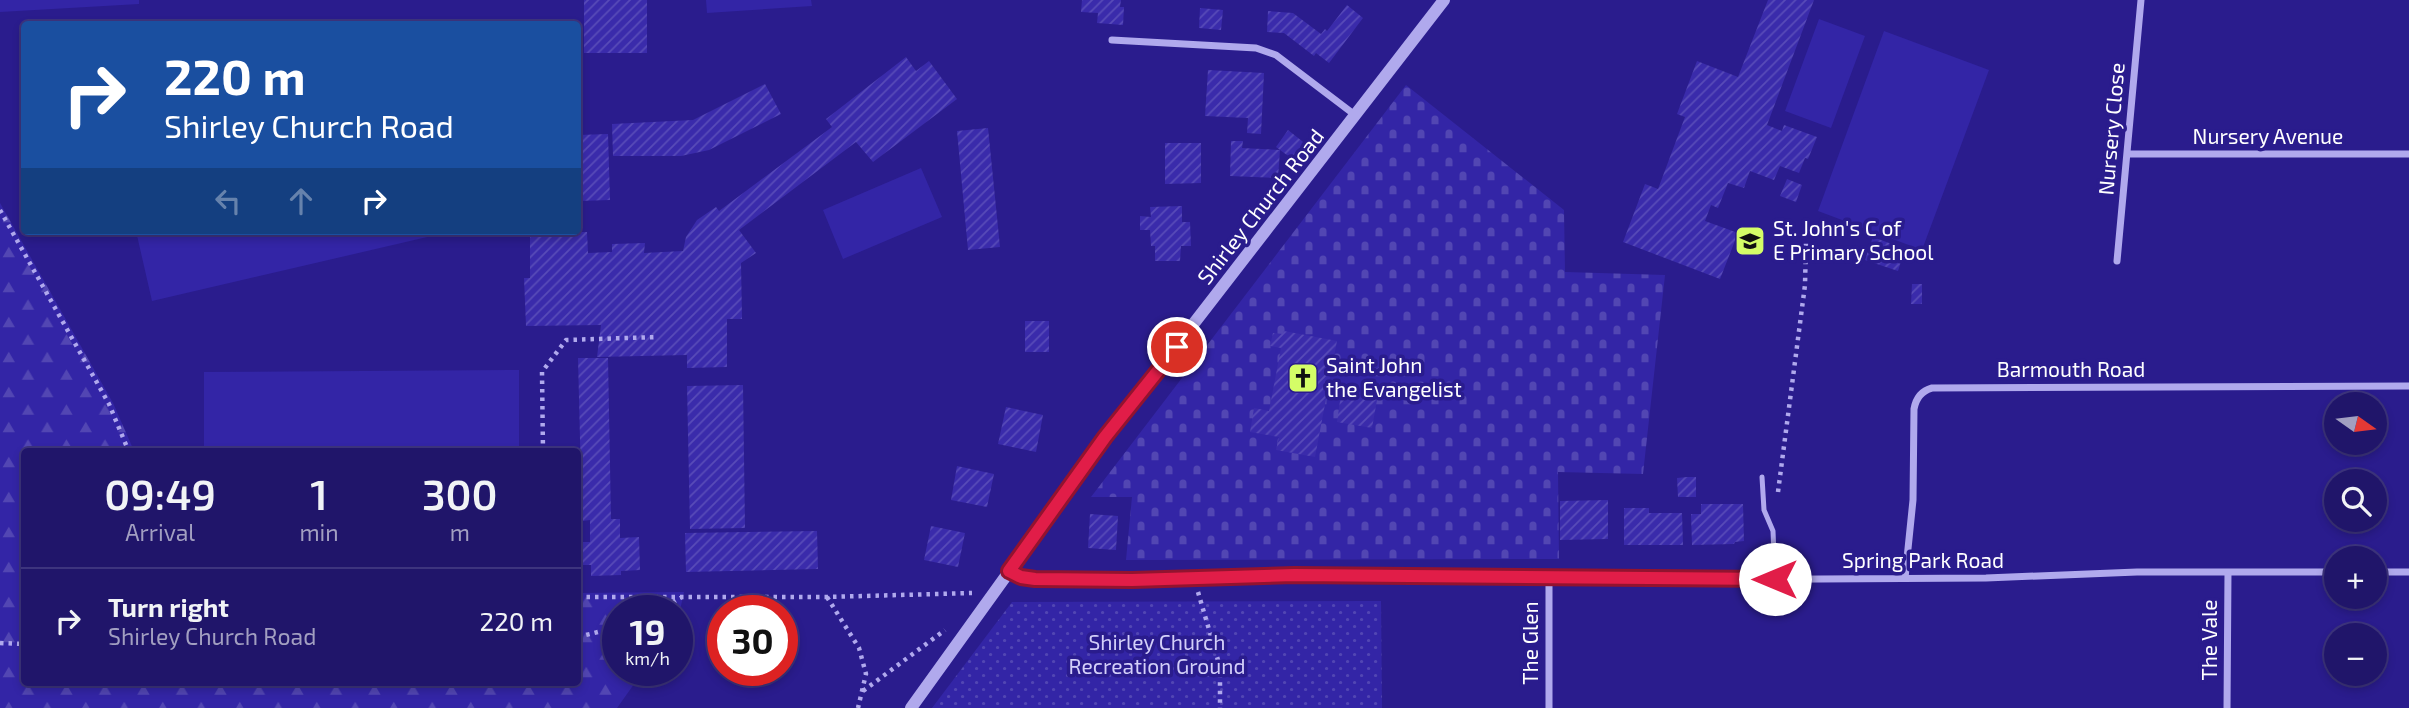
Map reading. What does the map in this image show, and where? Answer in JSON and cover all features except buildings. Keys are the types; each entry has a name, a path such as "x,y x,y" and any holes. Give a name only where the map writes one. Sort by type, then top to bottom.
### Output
{"street":[{"name":"Shirley Church Road","path":"911,708 984,601 1009,571 1105,437 1444,0"},
{"name":"Nursery Close","path":"2117,261 2141,0"},
{"path":"1112,40 1256,48 1267,51 1355,115"},
{"name":"Nursery Avenue","path":"2127,154 2409,154"},
{"name":"Barmouth Road","path":"1905,578 1913,500 1914,410 1918,398 1926,390 2409,386"},
{"name":"Spring Park Road","path":"1009,571 1021,577 1035,579 1132,580 1294,575 1775,579 1986,578 2137,572 2324,572"},
{"name":"The Vale","path":"2227,708 2228,572"},
{"path":"2387,572 2409,572"},
{"name":"The Glen","path":"1549,578 1549,708"}],"lane":[{"path":"1762,477 1764,510 1773,531 1775,579"}],"path":[{"path":"0,210 109,404 127,448"},
{"path":"1777,498 1805,285 1806,242"},
{"path":"543,448 542,372 566,340 658,337"},
{"path":"1194,578 1220,667 1220,708"},
{"path":"693,597 986,593 984,601"},
{"path":"581,597 602,597"},
{"path":"827,597 859,648 866,674 858,708"},
{"path":"863,691 945,629"},
{"path":"581,636 602,631"},
{"path":"0,643 21,644"}],"green space":[{"path":"0,0 139,0 139,4 0,12"},
{"path":"706,0 811,0 812,6 707,13"},
{"path":"1819,19 1865,36 1831,128 1785,111"},
{"path":"1884,31 1989,70 1922,250 1818,211"},
{"path":"1406,85 1564,210 1565,272 1665,275 1643,474 1558,472 1559,559 1126,560 1132,497 1091,497"},
{"path":"921,168 942,217 843,259 823,210"},
{"path":"0,203 113,403 133,448 21,448 21,686 581,686 581,593 684,592 683,595 602,595 602,686 633,686 617,708 0,708"},
{"path":"137,235 436,235 152,301"},
{"path":"519,370 519,448 204,448 204,372"},
{"name":"Shirley Church Recreation Ground","path":"1381,601 1382,708 932,708 1012,602"}],"place":[{"name":"St. John's C of E Primary School","path":"1750,241"},
{"name":"Saint John the Evangelist","path":"1303,378"}],"route":[{"path":"1177,347 1105,437 1009,571 1021,577 1035,579 1132,580 1294,575 1775,579"}]}
